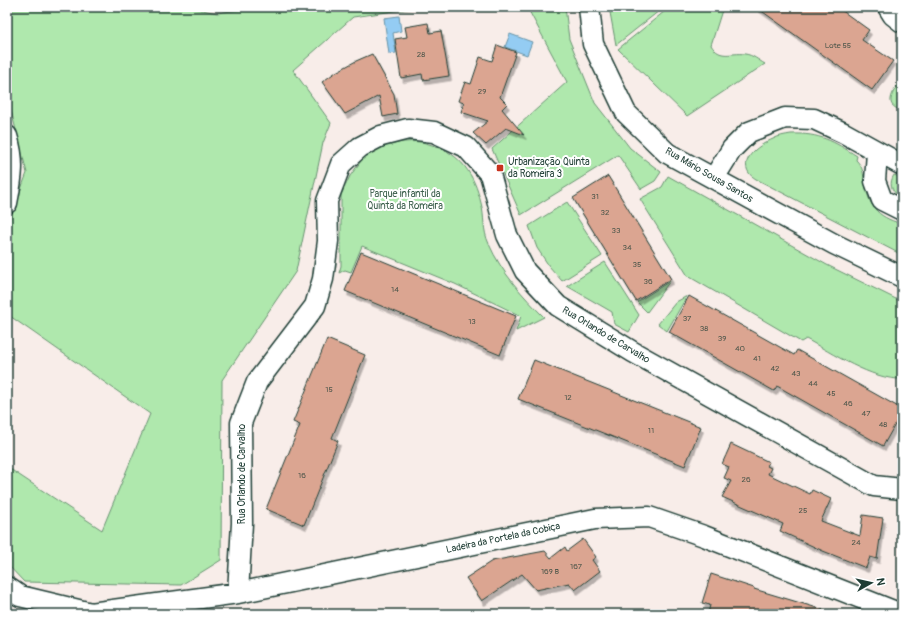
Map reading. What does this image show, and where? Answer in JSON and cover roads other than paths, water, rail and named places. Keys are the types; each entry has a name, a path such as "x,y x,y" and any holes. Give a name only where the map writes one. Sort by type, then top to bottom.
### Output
{"street":[{"name":"Rua Mário Sousa Santos","path":"589,7 593,44 626,113 667,152 834,244 902,277"},
{"path":"714,178 732,149 749,132 784,118 814,119 844,133 902,165"},
{"name":"Rua Orlando de Carvalho","path":"238,593 242,523 241,423 257,382 315,306 322,279 328,241 327,200 341,164 360,146 381,136 408,129 434,132 466,147 490,174 507,235 525,271 558,306 633,352 874,486 902,489"},
{"path":"7,136 10,146 13,176 7,203"},
{"path":"877,152 875,181 882,200 902,210"},
{"name":"Ladeira da Portela da Cobiça","path":"7,587 20,596 91,613 238,593 595,519 649,517 704,536 901,614"}],"water":[{"path":"399,16 401,31 393,33 396,53 389,54 384,18"},
{"path":"510,34 532,42 527,55 505,47"}],"place":[{"name":"Urbanização Quinta da Romeira 3","path":"500,168"}],"park label":[{"name":"Parque infantil da Quinta da Romeira","path":"405,200"}]}
